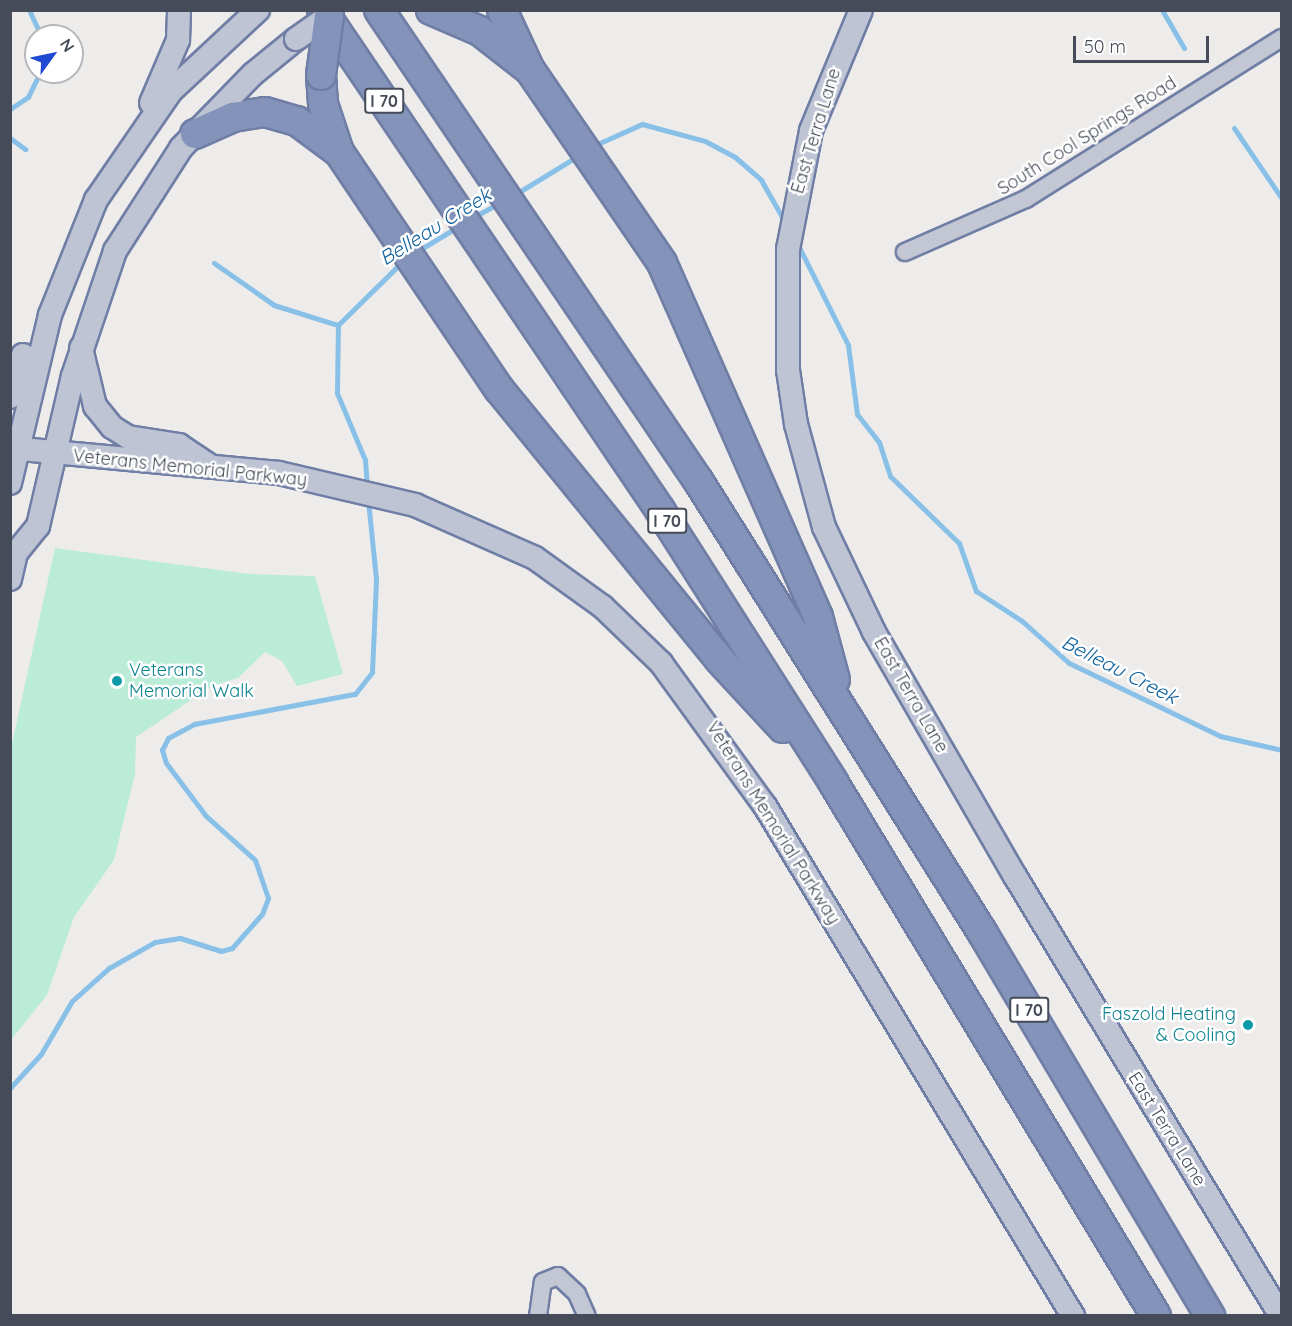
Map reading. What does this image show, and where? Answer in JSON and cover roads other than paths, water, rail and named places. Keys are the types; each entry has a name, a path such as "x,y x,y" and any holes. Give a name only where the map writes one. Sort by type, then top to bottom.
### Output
{"highway":[{"name":"I 70","path":"379,10 536,234 842,708 1210,1316"},
{"path":"431,10 480,31 530,70 553,98 632,214 687,312 721,388 818,617 842,708"},
{"path":"502,10 530,70"},
{"name":"I 70","path":"329,12 496,262 833,782 1156,1316"},
{"path":"329,12 321,75 323,104 339,152 374,208 451,320 534,434 719,659 833,782"},
{"path":"195,134 233,117 265,112 297,121 339,152"}],"street":[{"path":"10,483 14,449 50,315 82,227 138,132 172,58 179,10"},
{"path":"138,132 200,59 258,10"},
{"name":"East Terra Lane","path":"861,10 824,93 794,200 785,296 788,370 809,478 846,578 1084,992 1281,1316"},
{"path":"10,579 13,545 38,526 81,347 115,251 149,191 195,134 296,39 329,12"},
{"name":"South Cool Springs Road","path":"904,252 1026,199 1281,38"},
{"path":"10,397 30,335 50,315"},
{"path":"81,347 95,406 112,427 128,437 179,445 211,467"},
{"name":"Veterans Memorial Parkway","path":"14,449 279,473 415,505 535,558 603,607 682,689 765,806 1074,1316"},
{"path":"538,1316 543,1282 558,1276 577,1294 587,1316"}],"waterway":[{"path":"29,10 35,24"},
{"path":"1162,10 1184,48"},
{"path":"10,109 28,97 34,84"},
{"name":"Belleau Creek","path":"593,146 642,124 705,141 735,157 761,180 785,222"},
{"path":"1234,128 1282,199"},
{"path":"10,138 25,149"},
{"name":"Belleau Creek","path":"514,195 578,156"},
{"name":"Belleau Creek","path":"472,218 501,202"},
{"name":"Belleau Creek","path":"416,252 459,226"},
{"name":"Belleau Creek","path":"797,243 848,345 857,414 879,442 890,476 959,543 976,591 1022,621 1069,663 1220,736 1282,750"},
{"name":"Belleau Creek","path":"367,488 365,460 337,393 338,325 403,261"},
{"path":"214,263 274,305 338,325"},
{"name":"Belleau Creek","path":"10,1088 41,1054 72,1001 109,968 155,942 180,938 221,951 232,948 262,914 268,898 255,860 206,816 166,763 162,750 168,738 194,724 355,694 372,672 376,579 368,500"}],"place":[{"name":"Veterans Memorial Walk","path":"117,681"},
{"name":"Faszold Heating & Cooling","path":"1248,1025"}]}
